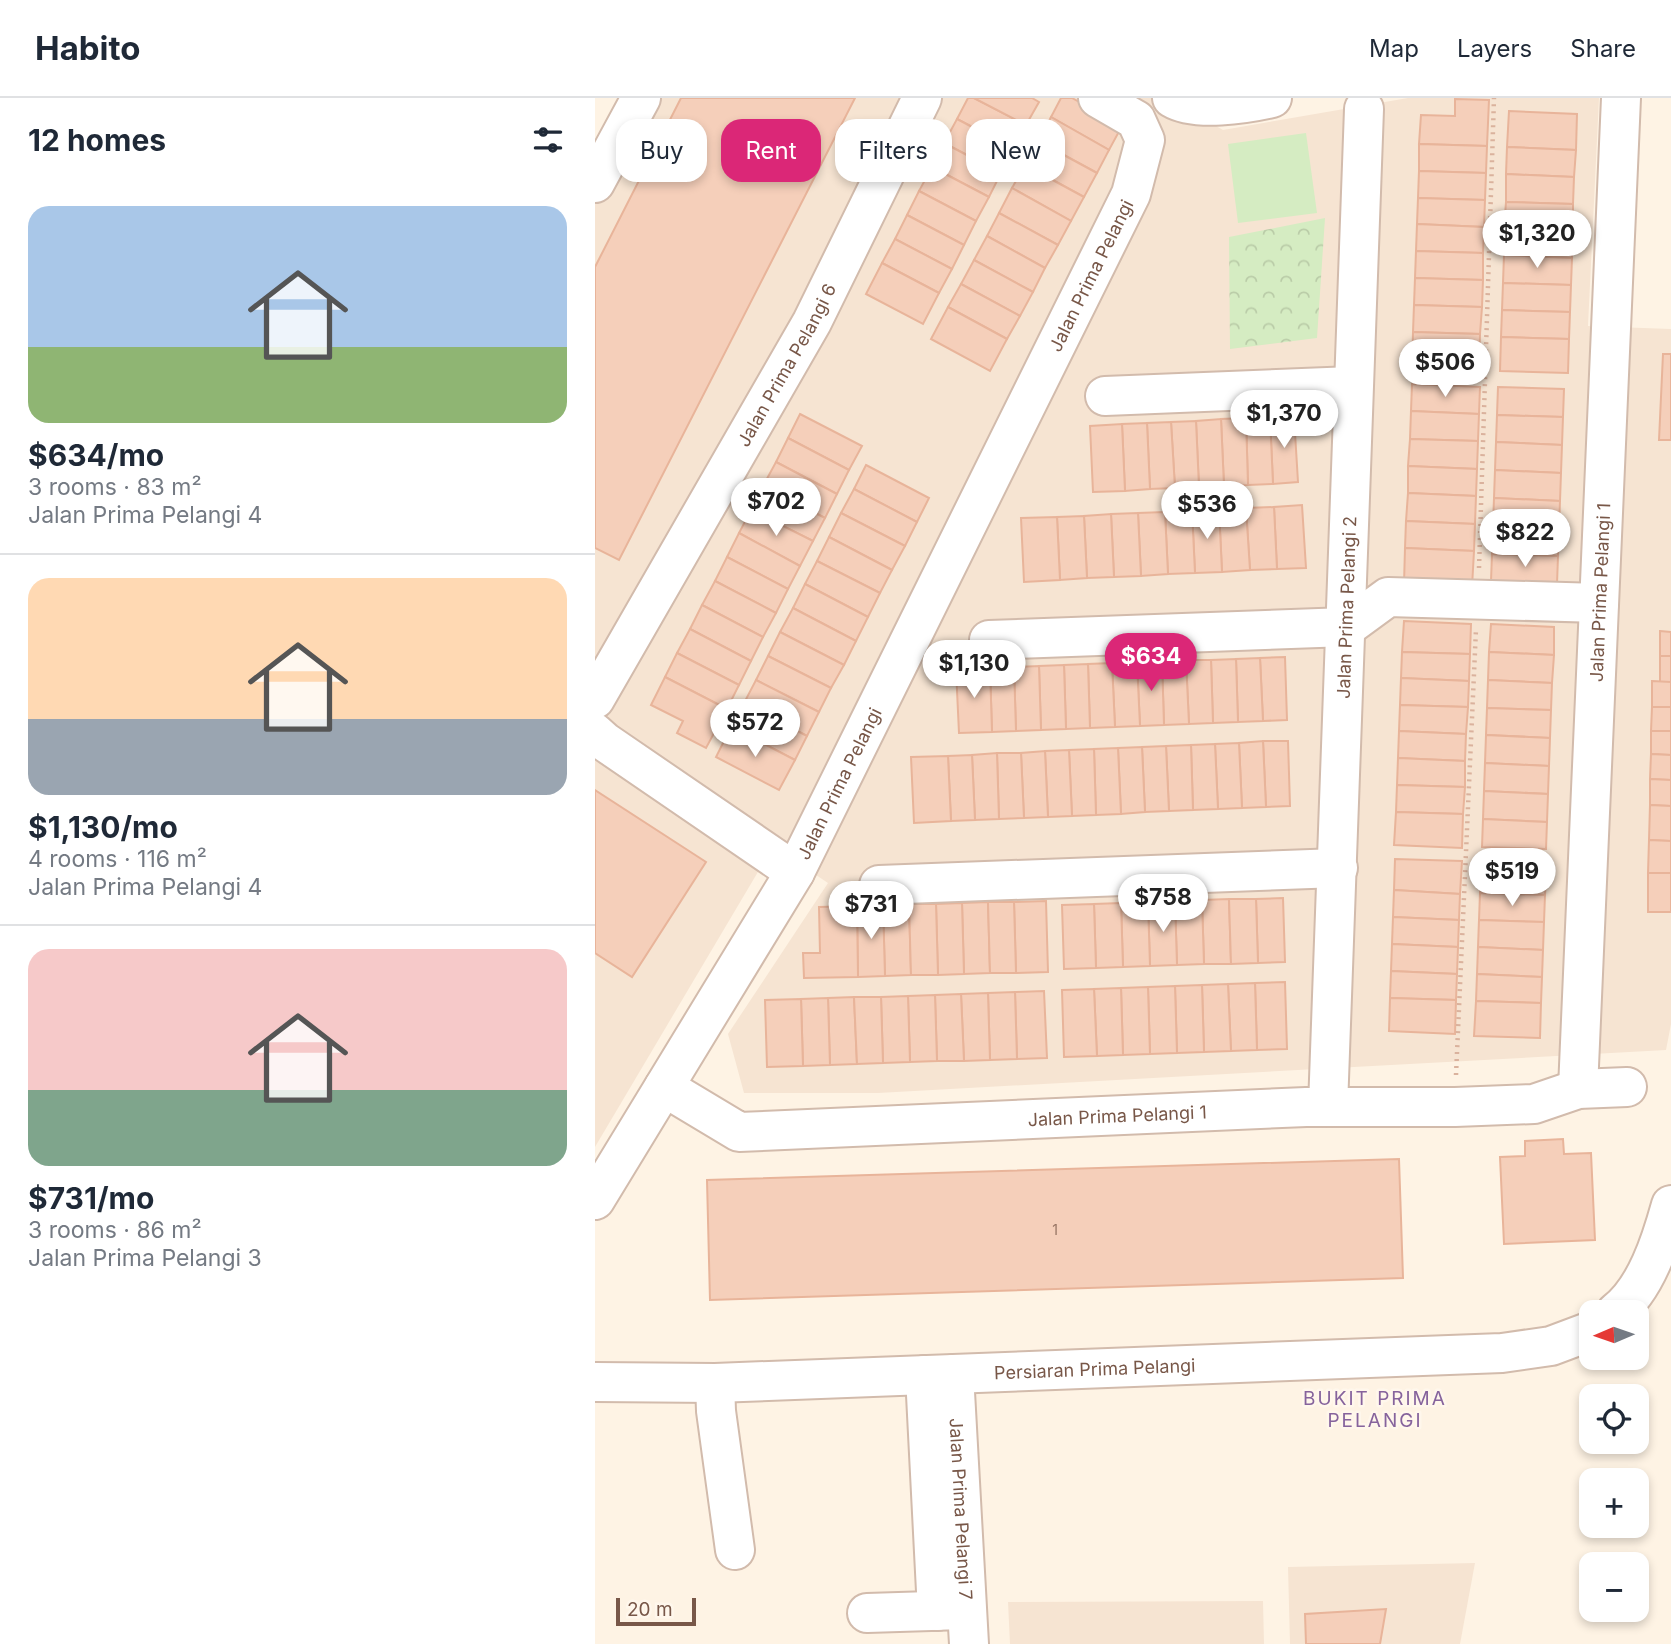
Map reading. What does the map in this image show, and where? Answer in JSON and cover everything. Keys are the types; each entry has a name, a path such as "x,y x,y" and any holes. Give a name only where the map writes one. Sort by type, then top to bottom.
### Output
{"street":[{"path":"595,183 641,98"},
{"name":"Jalan Prima Pelangi 6","path":"595,699 812,322 922,98"},
{"name":"Jalan Prima Pelangi","path":"595,1200 795,872 1131,194 1145,140 1136,120 1098,98"},
{"path":"1179,100 1244,104 1272,98"},
{"name":"Jalan Prima Pelangi 1","path":"1578,1089 1621,98"},
{"name":"Jalan Prima Pelangi 2","path":"1328,1107 1364,108"},
{"path":"1105,396 1353,386"},
{"path":"989,640 1347,627 1388,597 1599,603"},
{"path":"595,733 795,872"},
{"path":"879,885 1338,868"},
{"name":"Jalan Prima Pelangi 1","path":"664,1087 739,1132 1328,1107 1534,1104 1578,1089 1627,1087"},
{"path":"1631,1300 1661,1241 1671,1205"},
{"name":"Persiaran Prima Pelangi","path":"595,1382 715,1383 1502,1353 1551,1346 1579,1336"},
{"name":"Jalan Prima Pelangi 7","path":"940,1375 958,1621"},
{"path":"715,1383 716,1411 735,1550"},
{"path":"867,1614 958,1621"}],"shaded area":[{"path":"643,98 1167,98 1223,130 1408,98 1599,98 1588,326 1671,329 1671,1024 1666,1050 878,1093 744,1093 728,1034 828,883 595,727 595,185 616,147 616,182 707,182 707,119 631,119"},
{"path":"595,749 765,860 595,1147"},
{"path":"1475,1563 1460,1644 1290,1644 1288,1567"},
{"path":"1263,1601 1264,1644 1010,1644 1008,1602"}],"green space":[{"path":"1306,133 1317,213 1238,223 1228,144"},
{"path":"1325,218 1317,338 1230,349 1229,237"}],"building":[{"path":"681,98 855,98 844,119 835,119 835,137 821,165 821,119 721,119 721,182 812,182 619,560 595,548 595,267 638,182 707,182 707,119 670,119"},
{"path":"968,98 974,98 1014,119 966,119 966,124 957,119"},
{"path":"974,98 1032,98 1039,102 1029,119 1014,119"},
{"path":"1061,98 1072,98 1122,126 1109,150 1065,125 1065,119 1051,117"},
{"path":"1455,99 1489,100 1487,146 1419,144 1421,115 1455,116"},
{"path":"1509,111 1577,114 1576,150 1507,147"},
{"path":"957,119 966,124 966,155 952,147 952,128"},
{"path":"1065,125 1109,150 1097,173 1065,156"},
{"path":"1419,144 1487,146 1486,173 1419,171"},
{"path":"952,147 966,155 966,182 996,182 989,197 952,178"},
{"path":"1507,147 1576,150 1574,177 1506,174"},
{"path":"1065,156 1097,173 1084,197 1056,182 1065,182"},
{"path":"1419,171 1486,173 1485,200 1418,198"},
{"path":"1506,174 1574,177 1573,204 1506,202"},
{"path":"952,178 989,197 976,221 919,191 924,182 952,182"},
{"path":"1015,182 1056,182 1084,197 1071,221 1012,188"},
{"path":"1012,188 1071,221 1058,245 999,213"},
{"path":"919,191 976,221 964,245 907,215"},
{"path":"1418,198 1485,200 1484,227 1417,224"},
{"path":"1506,202 1573,204 1573,231 1504,229"},
{"path":"999,213 1058,245 1045,268 987,236"},
{"path":"907,215 964,245 952,269 895,239"},
{"path":"1417,224 1484,227 1483,253 1416,251"},
{"path":"1504,229 1573,231 1572,258 1504,255"},
{"path":"987,236 1045,268 1033,292 974,260"},
{"path":"895,239 952,269 939,293 882,263"},
{"path":"1416,251 1483,253 1483,280 1415,278"},
{"path":"1504,255 1572,258 1571,285 1503,283"},
{"path":"974,260 1033,292 1020,316 961,284"},
{"path":"882,263 939,293 923,324 866,294"},
{"path":"1415,278 1483,280 1482,307 1414,305"},
{"path":"1503,283 1571,285 1570,312 1502,310"},
{"path":"961,284 1020,316 1007,339 948,307"},
{"path":"1414,305 1482,307 1480,334 1413,332"},
{"path":"948,307 1007,339 990,371 931,339"},
{"path":"1502,310 1570,312 1569,339 1501,337"},
{"path":"1413,332 1480,334 1479,370 1412,368"},
{"path":"1501,337 1569,339 1568,373 1500,371"},
{"path":"1663,354 1671,354 1671,440 1659,440"},
{"path":"1412,384 1480,387 1479,414 1411,411"},
{"path":"1498,387 1564,389 1563,417 1497,415"},
{"path":"1411,411 1479,414 1478,441 1410,439"},
{"path":"800,414 862,446 849,470 788,438"},
{"path":"1497,415 1563,417 1562,445 1496,442"},
{"path":"1294,416 1298,482 1273,484 1270,417"},
{"path":"1270,417 1273,484 1248,485 1246,418"},
{"path":"1246,418 1248,485 1224,486 1221,419"},
{"path":"1221,419 1224,486 1199,487 1196,421"},
{"path":"1196,421 1199,487 1175,488 1171,422"},
{"path":"1171,422 1175,488 1150,489 1147,423"},
{"path":"1147,423 1150,489 1125,491 1122,424"},
{"path":"1122,424 1125,491 1093,492 1090,426"},
{"path":"788,438 849,470 837,494 776,462"},
{"path":"1410,439 1478,441 1477,469 1408,466"},
{"path":"1496,442 1562,445 1561,473 1495,470"},
{"path":"776,462 837,494 825,518 763,486"},
{"path":"866,465 929,498 917,522 854,489"},
{"path":"1408,466 1477,469 1476,496 1408,493"},
{"path":"1495,470 1561,473 1560,501 1494,498"},
{"path":"763,486 825,518 813,541 751,510"},
{"path":"854,489 917,522 905,546 841,513"},
{"path":"1408,493 1476,496 1475,524 1406,521"},
{"path":"1494,498 1560,501 1559,528 1493,526"},
{"path":"1302,505 1306,568 1277,569 1274,507"},
{"path":"1274,507 1277,569 1250,570 1246,508"},
{"path":"1246,508 1250,570 1222,572 1219,509"},
{"path":"1219,509 1222,572 1195,573 1192,510"},
{"path":"751,510 813,541 800,566 739,533"},
{"path":"1192,510 1195,573 1168,574 1165,512"},
{"path":"1165,512 1168,574 1141,576 1138,513"},
{"path":"841,513 905,546 892,570 829,537"},
{"path":"1138,513 1141,576 1114,577 1111,514"},
{"path":"1111,514 1114,577 1087,578 1084,516"},
{"path":"1084,516 1087,578 1060,580 1057,517"},
{"path":"1057,517 1060,580 1024,582 1021,518"},
{"path":"1406,521 1475,524 1474,551 1405,548"},
{"path":"1493,526 1559,528 1558,556 1492,554"},
{"path":"739,533 800,566 788,589 727,557"},
{"path":"829,537 892,570 880,593 817,561"},
{"path":"1405,548 1474,551 1472,587 1404,584"},
{"path":"1492,554 1558,556 1557,584 1491,581"},
{"path":"727,557 788,589 776,613 715,581"},
{"path":"817,561 880,593 868,617 805,584"},
{"path":"715,581 776,613 763,637 702,605"},
{"path":"805,584 868,617 856,641 793,608"},
{"path":"702,605 763,637 751,661 690,629"},
{"path":"793,608 856,641 844,665 780,632"},
{"path":"1404,621 1471,624 1470,654 1402,652"},
{"path":"1491,624 1554,627 1554,655 1489,652"},
{"path":"690,629 751,661 739,685 677,653"},
{"path":"1660,631 1671,632 1671,656 1660,656"},
{"path":"780,632 844,665 831,688 768,656"},
{"path":"1402,652 1470,654 1469,681 1401,678"},
{"path":"1489,652 1554,655 1552,683 1488,680"},
{"path":"677,653 739,685 727,709 665,677"},
{"path":"768,656 831,688 819,712 756,680"},
{"path":"1660,656 1671,656 1671,682 1660,682"},
{"path":"1285,657 1287,720 1263,721 1260,658"},
{"path":"1260,658 1263,721 1238,722 1236,659"},
{"path":"1236,659 1238,722 1213,723 1211,660"},
{"path":"1186,660 1211,660 1213,723 1189,724"},
{"path":"1186,660 1189,724 1164,725 1162,661"},
{"path":"1162,661 1164,725 1140,726 1137,662"},
{"path":"1137,662 1140,726 1115,727 1112,663"},
{"path":"1112,663 1115,727 1090,728 1088,664"},
{"path":"1088,664 1090,728 1066,729 1064,665"},
{"path":"1064,665 1066,729 1041,730 1039,666"},
{"path":"1039,666 1041,730 1016,731 1014,667"},
{"path":"1014,667 1016,731 992,732 990,668"},
{"path":"990,668 992,732 959,733 956,669"},
{"path":"665,677 727,709 706,748 677,733 683,721 651,705"},
{"path":"1401,678 1469,681 1468,707 1400,705"},
{"path":"756,680 819,712 807,736 744,703"},
{"path":"1488,680 1552,683 1551,710 1487,708"},
{"path":"1652,681 1671,682 1671,707 1652,707"},
{"path":"744,703 807,736 795,760 731,727"},
{"path":"1400,705 1468,707 1466,734 1399,731"},
{"path":"1652,707 1671,707 1671,731 1651,731"},
{"path":"1487,708 1551,710 1550,738 1486,735"},
{"path":"731,727 795,760 779,790 716,757"},
{"path":"1399,731 1466,734 1465,761 1398,758"},
{"path":"1651,731 1671,731 1671,755 1651,754"},
{"path":"1486,735 1550,738 1549,766 1485,763"},
{"path":"1263,741 1288,741 1290,806 1266,807"},
{"path":"1263,741 1266,807 1242,808 1239,743"},
{"path":"1239,743 1242,808 1218,809 1215,744"},
{"path":"1215,744 1218,809 1193,810 1191,745"},
{"path":"1191,745 1193,810 1169,811 1166,746"},
{"path":"1166,746 1169,811 1145,812 1142,747"},
{"path":"1142,747 1145,812 1121,814 1118,748"},
{"path":"1118,748 1121,814 1096,815 1094,749"},
{"path":"1094,749 1096,815 1072,816 1069,750"},
{"path":"1069,750 1072,816 1048,817 1045,751"},
{"path":"1045,751 1048,817 1024,818 1021,753"},
{"path":"997,753 1021,753 1024,818 999,819"},
{"path":"997,753 999,819 975,820 972,755"},
{"path":"1651,754 1671,755 1671,780 1650,779"},
{"path":"972,755 975,820 951,821 948,756"},
{"path":"948,756 951,821 914,823 911,757"},
{"path":"1398,758 1465,761 1465,787 1397,785"},
{"path":"1485,763 1549,766 1548,794 1484,791"},
{"path":"1650,779 1671,780 1671,806 1650,805"},
{"path":"1397,785 1465,787 1463,814 1396,812"},
{"path":"595,790 706,862 632,977 595,953"},
{"path":"1484,791 1548,794 1547,822 1483,819"},
{"path":"1650,805 1671,806 1671,841 1649,840"},
{"path":"1396,812 1463,814 1462,848 1394,845"},
{"path":"1483,819 1547,822 1546,849 1482,847"},
{"path":"1649,840 1671,841 1671,873 1648,873"},
{"path":"1395,859 1462,861 1460,894 1394,890"},
{"path":"1481,862 1547,865 1545,895 1480,893"},
{"path":"1648,873 1671,873 1671,912 1648,912"},
{"path":"1394,890 1460,894 1459,920 1393,917"},
{"path":"1480,893 1545,895 1544,922 1479,920"},
{"path":"1283,898 1285,962 1258,963 1256,899"},
{"path":"1229,899 1231,964 1204,964 1202,900"},
{"path":"1229,899 1256,899 1258,963 1231,964"},
{"path":"1202,900 1204,964 1177,965 1175,901"},
{"path":"1046,901 1048,972 1016,973 1014,902"},
{"path":"1175,901 1177,965 1150,966 1148,902"},
{"path":"988,902 990,973 964,974 962,903"},
{"path":"988,902 1014,902 1016,973 990,973"},
{"path":"1148,902 1150,966 1123,967 1121,903"},
{"path":"962,903 964,974 938,975 936,904"},
{"path":"1121,903 1123,967 1096,968 1094,904"},
{"path":"909,904 911,975 885,976 883,905"},
{"path":"909,904 936,904 938,975 911,975"},
{"path":"1094,904 1096,968 1064,969 1062,905"},
{"path":"883,905 885,976 858,977 857,906"},
{"path":"857,906 858,977 804,978 803,953 820,953 819,907"},
{"path":"1393,917 1459,920 1458,947 1392,944"},
{"path":"1479,920 1544,922 1543,950 1478,947"},
{"path":"1392,944 1458,947 1457,974 1391,971"},
{"path":"1478,947 1543,950 1542,977 1477,974"},
{"path":"1391,971 1457,974 1456,1000 1390,998"},
{"path":"1477,974 1542,977 1541,1003 1476,1001"},
{"path":"1285,982 1287,1049 1257,1050 1255,983"},
{"path":"1255,983 1257,1050 1231,1051 1228,984"},
{"path":"1228,984 1231,1051 1204,1052 1202,985"},
{"path":"1202,985 1204,1052 1177,1053 1175,986"},
{"path":"1175,986 1177,1053 1150,1054 1148,987"},
{"path":"1148,987 1150,1054 1123,1055 1121,988"},
{"path":"1121,988 1123,1055 1097,1056 1094,989"},
{"path":"1094,989 1097,1056 1064,1057 1062,990"},
{"path":"1044,991 1047,1058 1017,1059 1015,992"},
{"path":"1015,992 1017,1059 990,1060 988,993"},
{"path":"988,993 990,1060 964,1061 961,994"},
{"path":"961,994 964,1061 937,1061 935,995"},
{"path":"935,995 937,1061 910,1062 908,996"},
{"path":"908,996 910,1062 883,1063 881,997"},
{"path":"854,997 857,1064 830,1065 828,998"},
{"path":"854,997 881,997 883,1063 857,1064"},
{"path":"828,998 830,1065 803,1066 801,999"},
{"path":"1390,998 1456,1000 1455,1034 1389,1031"},
{"path":"801,999 803,1066 767,1067 765,1000"},
{"path":"1476,1001 1541,1003 1540,1038 1474,1036"},
{"path":"1563,1139 1564,1154 1591,1153 1595,1240 1504,1244 1500,1157 1525,1156 1525,1141"},
{"path":"1399,1159 1403,1278 710,1300 707,1180"},
{"path":"1386,1609 1380,1644 1306,1644 1305,1614"}],"district":[{"name":"BUKIT PRIMA PELANGI","path":"1375,1409"}]}
